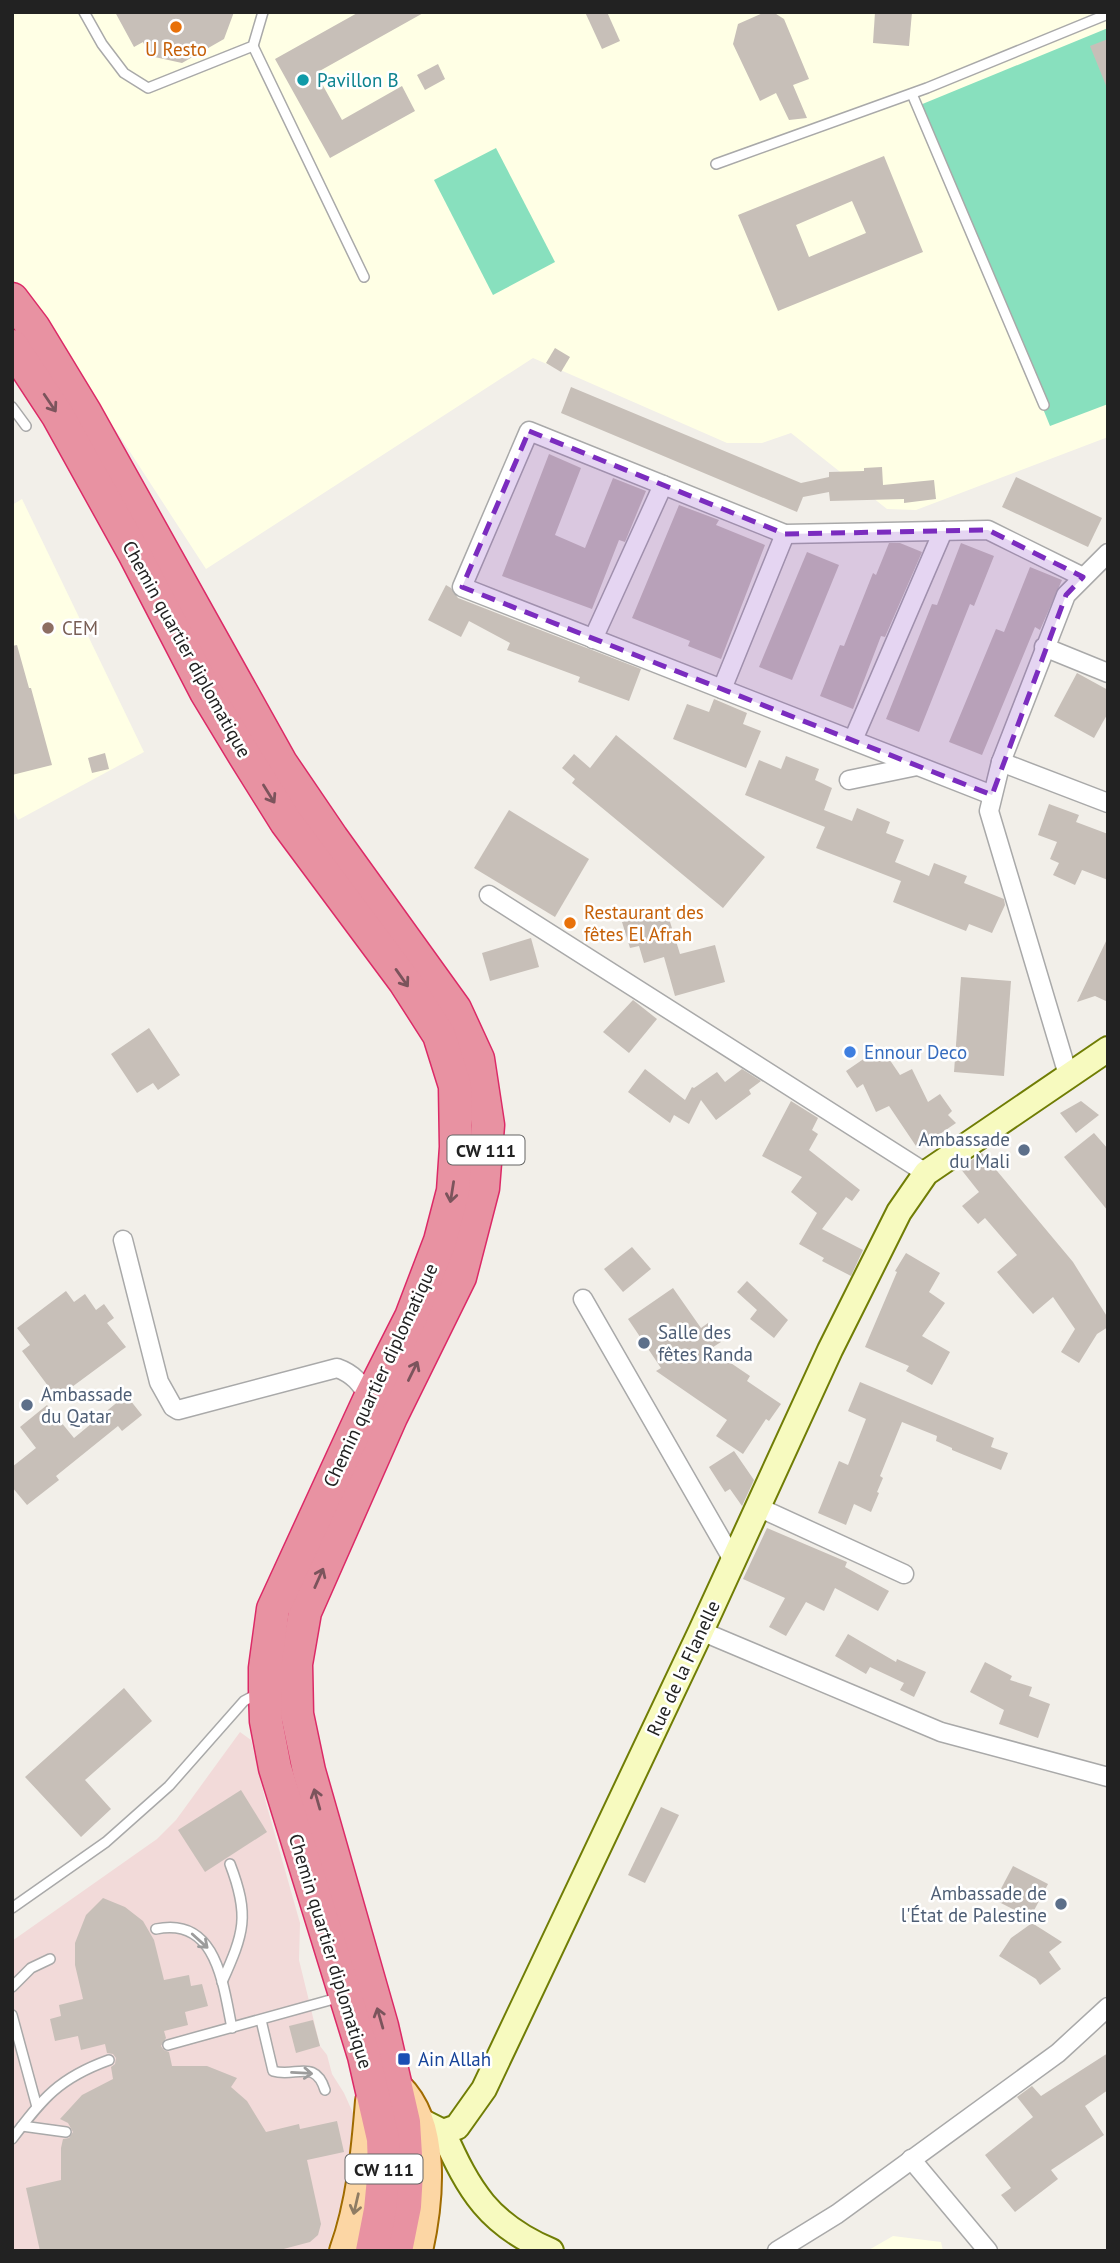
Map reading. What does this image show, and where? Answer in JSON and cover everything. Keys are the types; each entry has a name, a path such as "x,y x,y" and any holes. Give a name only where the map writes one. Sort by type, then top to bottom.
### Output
{"highway":[{"name":"CW 111","path":"12,299 34,328 86,412 281,763 456,1009 478,1059 488,1125 484,1176 460,1277 391,1417 304,1612 296,1664 297,1714 309,1771 382,2026 384,2086"},
{"name":"Chemin quartier diplomatique","path":"12,346 58,416 134,553 206,692 246,758 286,822 405,982 439,1035 455,1086 456,1147 453,1192 440,1241 411,1317 370,1398 273,1609 265,1668 266,1721 275,1768 344,1996 384,2086 384,2168 372,2251"},
{"path":"384,2086 404,2122 407,2160 405,2206 396,2251"}],"main road":[{"path":"344,2251 359,2190 368,2137 384,2086 409,2097 432,2126 425,2219 418,2251"}],"street":[{"path":"992,795 462,587 529,431 785,534 988,530 1083,578"},
{"path":"593,639 663,485"},
{"path":"853,740 943,531"},
{"path":"722,689 785,534"},
{"path":"1068,1075 989,811 1001,762 1066,595 1108,553"},
{"path":"1044,647 1108,673"},
{"path":"1001,762 1108,803"},
{"path":"849,780 917,766"},
{"path":"489,895 926,1173 1108,1049"},
{"name":"Rue de la Flanelle","path":"432,2126 457,2127 484,2089 701,1631 830,1350 899,1212 926,1173"},
{"path":"123,1240 159,1382 173,1407 178,1410 337,1367 351,1373 370,1398"},
{"path":"583,1299 733,1560"},
{"path":"758,1507 904,1574"},
{"path":"701,1631 941,1732 1108,1777"},
{"path":"777,2251 837,2214 1058,2053 1108,2007"},
{"path":"432,2126 494,2218 526,2240 551,2251"},
{"path":"911,2160 988,2251"}],"lane":[{"path":"84,12 102,44 124,73 148,88 253,46"},
{"path":"263,12 253,46 364,277"},
{"path":"1083,12 1086,23"},
{"path":"716,164 912,93 1108,14"},
{"path":"912,93 1044,405"},
{"path":"12,407 26,426"},
{"path":"12,1908 106,1842 169,1786 244,1701 265,1689"},
{"path":"222,1982 241,1933 244,1916 239,1886 230,1864"},
{"path":"156,1929 177,1927 205,1941 222,1982 232,2028"},
{"path":"12,1987 31,1968 50,1959"},
{"path":"168,2045 344,1996"},
{"path":"12,2015 37,2107"},
{"path":"261,2020 273,2071 312,2072 323,2082 326,2090"},
{"path":"12,2139 56,2087 68,2078 109,2060"},
{"path":"23,2126 66,2132"}],"highlighted area":[{"path":"529,431 785,534 988,530 1083,577 1066,595 992,795 462,587"}],"shaded area":[{"path":"12,12 1108,12 1108,437 916,510 887,509 791,433 762,443 727,443 533,358 206,569 121,438 12,281"},
{"name":"CEM","path":"22,499 144,752 18,820 12,808 12,505"},
{"path":"240,1732 251,1740 300,1923 299,1960 320,2046 327,2055 332,2074 353,2113 346,2189 327,2251 12,2251 12,1941 157,1839 176,1820"},
{"path":"893,2236 941,2242 943,2251 867,2251"}],"green space":[{"path":"1108,28 1108,404 1050,426 920,105"},
{"path":"496,148 555,262 493,295 434,180"}],"building":[{"name":"U Resto","path":"115,12 234,12 224,39 182,63 150,56 143,42 134,47"},
{"name":"Pavillon B","path":"359,12 425,12 316,73 342,120 402,86 415,111 330,158 275,59"},
{"path":"585,12 607,12 620,41 602,49"},
{"path":"765,12 773,12 784,19 809,79 793,85 807,118 789,120 776,93 760,101 733,44 738,24"},
{"path":"875,12 912,12 909,46 873,43"},
{"path":"1108,39 1108,87 1107,88 1090,46"},
{"path":"438,64 445,79 425,90 417,75"},
{"path":"884,156 923,252 778,311 738,215","holes":["852,201 866,233 809,257 796,225"]},
{"path":"555,348 570,357 561,372 546,363"},
{"path":"571,387 801,483 829,477 829,472 864,471 864,468 882,467 883,485 934,480 936,499 904,503 904,499 830,501 829,492 803,497 797,512 561,413"},
{"path":"549,454 581,468 555,535 585,548 613,478 646,491 625,542 619,540 592,609 502,576"},
{"path":"1016,477 1102,518 1088,547 1002,507"},
{"path":"679,505 719,520 716,525 765,545 721,659 688,646 690,641 632,618"},
{"path":"889,543 900,543 922,552 885,637 881,636 853,709 820,696 840,645 844,646 873,573 876,575"},
{"path":"961,543 994,556 974,606 970,604 919,732 886,719 932,604 937,605"},
{"path":"807,552 839,565 792,680 759,667"},
{"path":"1030,567 1062,580 1040,630 1035,627 982,755 949,742 996,629 1004,632"},
{"path":"446,585 458,598 641,669 629,701 578,682 580,677 507,650 510,643 469,621 461,637 428,620"},
{"path":"17,645 52,765 12,775 12,646"},
{"path":"1077,673 1108,690 1108,713 1094,738 1054,716"},
{"path":"714,699 747,713 743,724 761,731 746,768 673,739 687,704 709,712"},
{"path":"616,735 765,857 723,908 572,783 575,779 562,768 574,754 590,768"},
{"path":"105,753 109,769 92,773 88,758"},
{"path":"786,756 819,769 815,780 832,788 824,810 852,821 857,808 890,822 886,833 904,840 895,862 929,876 934,863 967,876 964,883 1004,899 1005,905 992,933 969,924 966,931 893,902 901,881 816,848 825,827 745,795 759,760 781,769"},
{"path":"1049,804 1079,815 1076,822 1108,834 1108,880 1082,870 1075,885 1053,875 1059,863 1050,859 1057,842 1038,835"},
{"path":"509,810 589,859 555,917 474,868"},
{"path":"666,909 680,954 715,945 725,982 675,996 664,957 644,963 639,946 630,948 622,922"},
{"path":"1108,937 1108,1002 1095,996 1077,1002"},
{"path":"531,938 539,967 490,981 482,953"},
{"path":"961,977 1011,981 1004,1076 954,1072"},
{"path":"633,1000 657,1019 629,1053 603,1032"},
{"path":"149,1028 180,1075 158,1090 153,1083 137,1093 111,1054"},
{"path":"881,1047 900,1075 912,1069 928,1102 940,1094 952,1111 948,1115 956,1123 918,1149 889,1106 876,1112 863,1084 857,1088 846,1071"},
{"path":"645,1069 685,1100 692,1087 717,1072 725,1082 742,1069 761,1081 749,1090 751,1094 716,1120 701,1100 689,1124 674,1115 670,1123 628,1092"},
{"path":"791,1101 818,1118 812,1130 818,1134 809,1150 860,1190 852,1201 846,1197 822,1229 863,1250 851,1276 822,1261 824,1258 799,1244 817,1213 791,1192 802,1177 762,1156"},
{"path":"1081,1101 1099,1115 1076,1133 1060,1113"},
{"path":"1094,1133 1108,1149 1108,1211 1064,1157"},
{"path":"982,1153 1073,1262 1108,1318 1108,1327 1097,1334 1079,1363 1061,1352 1075,1329 1053,1297 1033,1314 997,1272 1017,1255 985,1218 978,1224 962,1206 979,1192 960,1168"},
{"path":"632,1247 651,1269 623,1292 604,1269"},
{"path":"906,1253 940,1273 929,1292 945,1303 922,1336 950,1352 932,1385 906,1371 909,1366 865,1347 897,1272 895,1271"},
{"path":"747,1281 788,1320 774,1338 750,1319 757,1310 737,1292"},
{"path":"673,1288 701,1328 708,1323 721,1342 710,1349 750,1376 747,1381 781,1404 769,1421 766,1419 743,1454 716,1436 727,1420 656,1371 661,1368 628,1319"},
{"path":"66,1291 74,1302 85,1294 96,1310 104,1304 114,1318 107,1323 126,1347 57,1398 22,1351 30,1345 17,1328"},
{"path":"860,1382 994,1438 991,1447 1008,1453 1001,1470 952,1450 936,1441 937,1436 902,1422 880,1476 883,1478 871,1512 854,1504 846,1525 818,1513 839,1461 848,1465 866,1419 848,1411"},
{"path":"126,1395 142,1415 122,1431 118,1426 56,1476 59,1480 27,1505 12,1487 12,1467 36,1448 20,1427 47,1405 74,1438"},
{"path":"734,1451 754,1480 742,1506 730,1489 725,1492 709,1467"},
{"path":"767,1528 847,1562 845,1567 889,1591 878,1611 835,1588 824,1611 806,1602 786,1636 769,1627 785,1598 743,1579"},
{"path":"848,1634 896,1662 897,1659 926,1672 914,1697 900,1690 904,1683 870,1667 866,1674 835,1656"},
{"path":"985,1662 1012,1676 1010,1680 1032,1687 1029,1696 1050,1704 1038,1738 999,1724 1004,1710 970,1692"},
{"path":"124,1688 152,1721 85,1780 111,1809 81,1837 25,1777"},
{"path":"241,1790 267,1832 205,1872 178,1830"},
{"path":"661,1807 679,1815 645,1883 628,1875"},
{"path":"1013,1866 1048,1884 1030,1918 995,1900"},
{"path":"103,1898 125,1907 143,1921 154,1940 164,1980 189,1975 191,1986 202,1984 208,2006 185,2012 188,2025 164,2031 166,2038 161,2046 169,2052 172,2066 207,2066 237,2078 231,2087 247,2101 266,2132 299,2124 300,2129 337,2121 344,2152 307,2160 321,2224 318,2235 310,2242 276,2251 40,2251 26,2188 61,2180 63,2139 69,2138 73,2132 68,2123 60,2119 82,2095 113,2079 111,2067 116,2058 107,2053 105,2044 81,2050 78,2036 55,2041 50,2019 61,2016 59,2005 83,1999 75,1965 75,1943 86,1915"},
{"path":"1032,1923 1062,1942 1049,1952 1061,1969 1040,1985 1036,1979 999,1956 1011,1938"},
{"path":"313,2020 320,2046 296,2053 289,2026"},
{"path":"1108,2053 1108,2090 1085,2106 1104,2135 1051,2170 1058,2179 1015,2212 1001,2195 1011,2188 985,2155 1033,2117 1017,2097 1032,2086 1041,2096"}],"place":[{"name":"U Resto","path":"176,27"},
{"name":"Pavillon B","path":"303,80"},
{"name":"CEM","path":"48,628"},
{"name":"Restaurant des fêtes El Afrah","path":"570,923"},
{"name":"Ennour Deco","path":"850,1052"},
{"name":"Ambassade du Mali","path":"1024,1150"},
{"name":"Salle des fêtes Randa","path":"644,1343"},
{"name":"Ambassade du Qatar","path":"27,1405"},
{"name":"Ambassade de l'État de Palestine","path":"1061,1904"},
{"name":"Ain Allah","path":"404,2059"}]}
